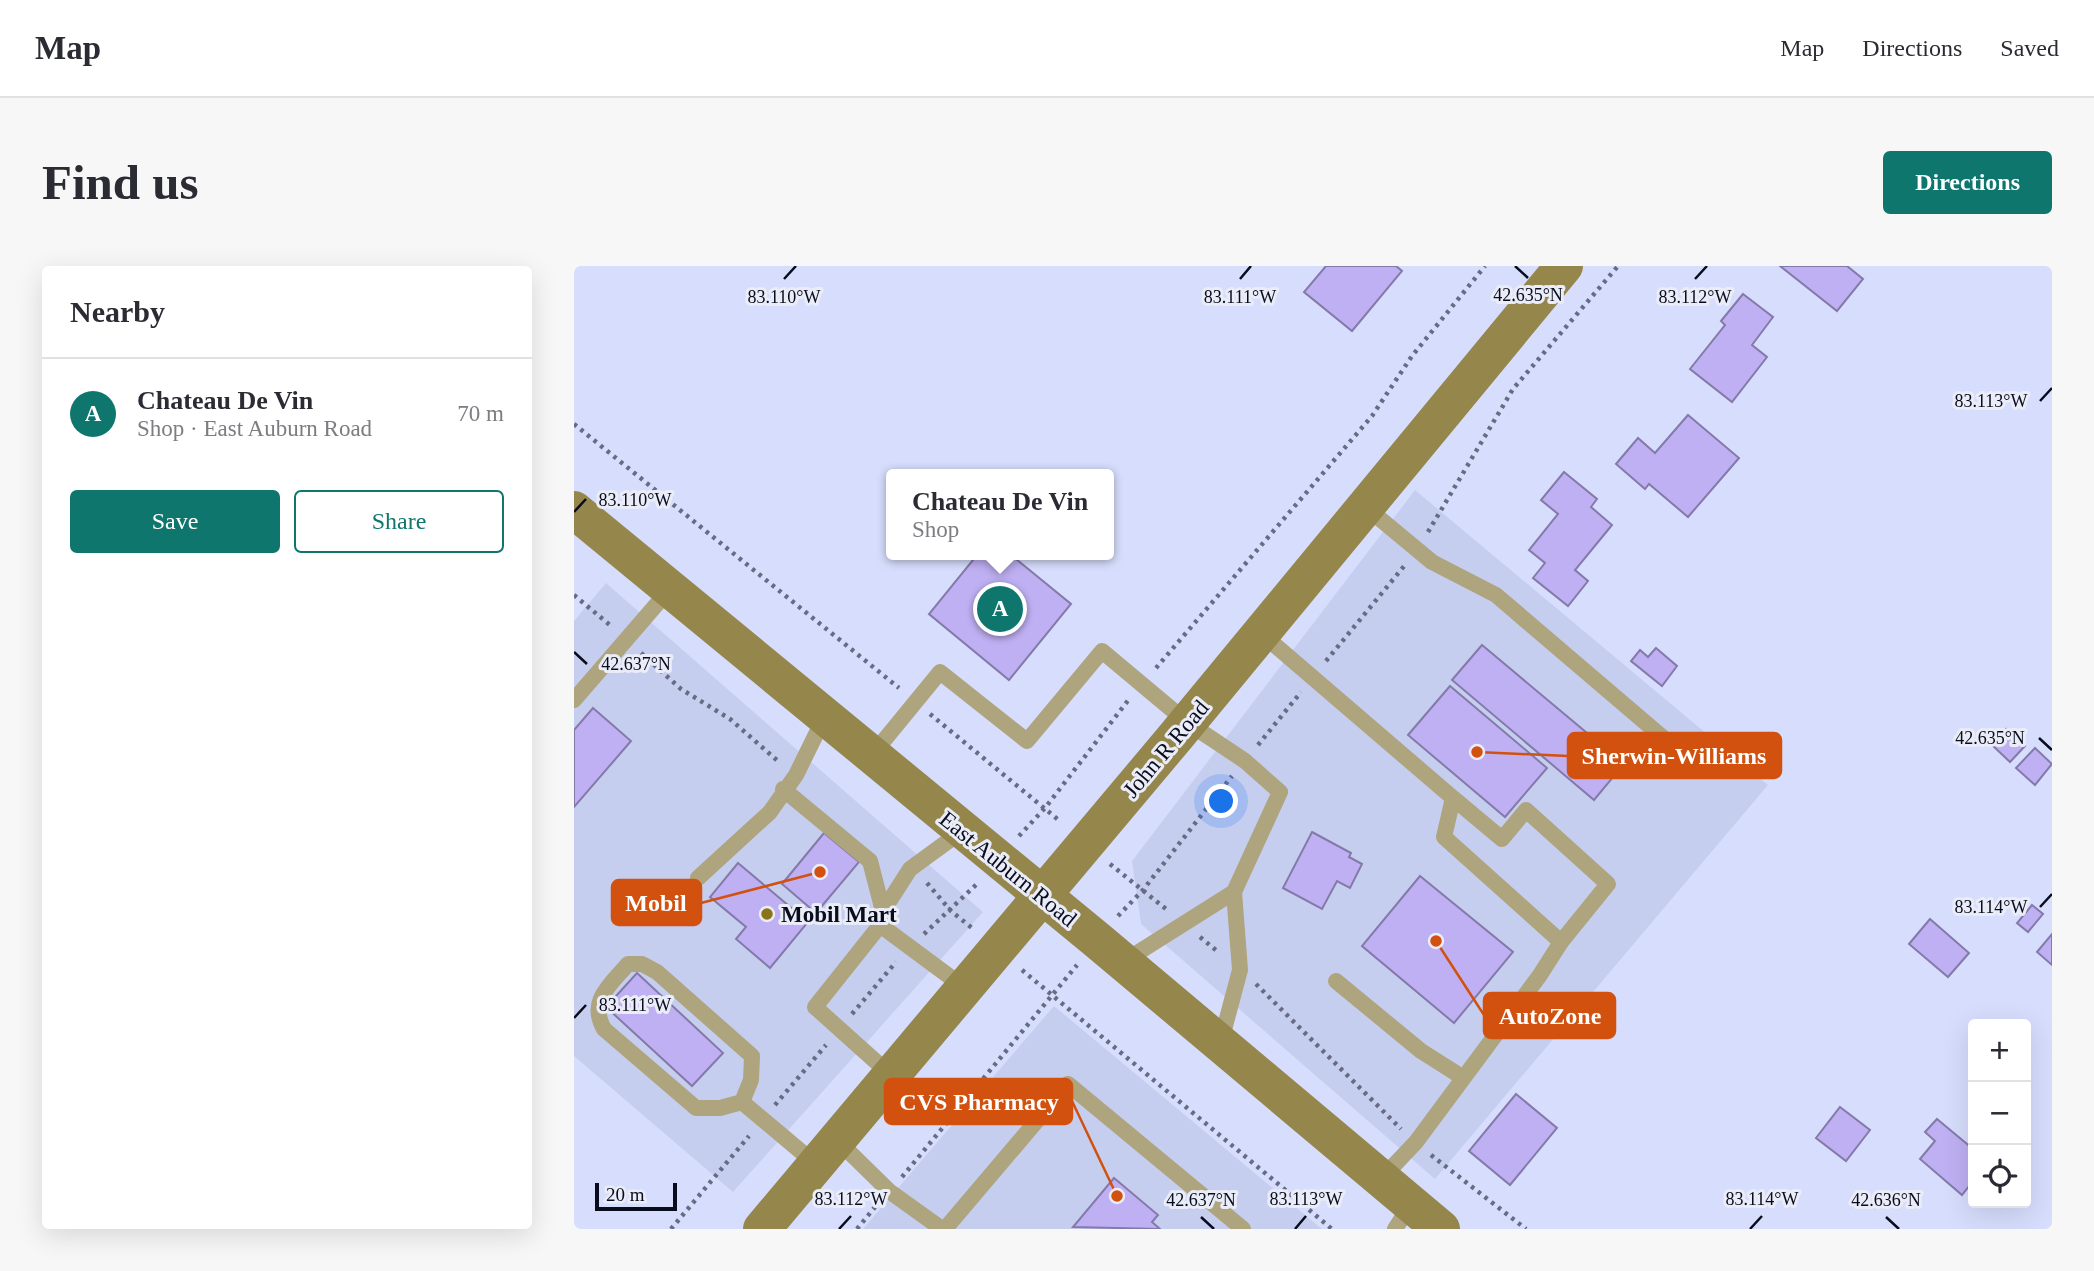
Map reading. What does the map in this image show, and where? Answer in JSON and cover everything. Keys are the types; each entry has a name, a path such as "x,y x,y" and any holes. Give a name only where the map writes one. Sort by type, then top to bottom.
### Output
{"main road":[{"name":"John R Road","path":"762,1229 1188,723 1564,266"},
{"name":"East Auburn Road","path":"574,510 1123,962 1381,1179 1403,1217 1441,1229"}],"lane":[{"path":"1367,508 1432,562 1496,595 1674,747"},
{"path":"574,700 669,590"},
{"path":"1262,634 1502,839 1526,810 1608,884 1561,942 1540,975 1416,1142 1381,1179"},
{"path":"871,757 940,672 1027,741 1102,651 1188,723 1245,761 1280,792 1234,892 1240,970 1220,1044"},
{"path":"698,878 770,812 783,789 796,775 824,718"},
{"path":"783,789 870,861 882,918 909,947 965,989"},
{"path":"1453,798 1444,837 1561,942"},
{"path":"892,1076 815,1007 882,918 910,869 962,831"},
{"path":"1123,962 1234,892"},
{"path":"628,964 642,964 657,972 752,1056 751,1080 742,1102 720,1108 696,1108 604,1029 596,1016 597,1001 628,964"},
{"path":"1336,981 1421,1051 1462,1077"},
{"path":"742,1102 763,1120 827,1153 944,1229 1068,1084 1243,1229"}],"path":[{"path":"1151,673 1172,645 1226,588 1372,416 1412,356 1485,266"},
{"path":"1426,534 1513,389 1618,266"},
{"path":"574,424 897,686"},
{"path":"1325,662 1406,564"},
{"path":"574,595 613,628"},
{"path":"643,654 681,689 730,719 780,764"},
{"path":"1262,739 1303,690"},
{"path":"1019,836 1045,808 1129,699"},
{"path":"927,712 1055,817"},
{"path":"1124,909 1143,890 1235,774"},
{"path":"1115,868 1143,890"},
{"path":"927,882 951,911 972,928"},
{"path":"671,1229 909,947 969,894"},
{"path":"903,1175 1068,976"},
{"path":"1034,979 1332,1229"},
{"path":"1255,983 1401,1128"},
{"path":"1432,1156 1527,1229"},
{"path":"857,1229 875,1207"}],"shaded area":[{"path":"1415,490 1768,785 1435,1179 1141,924 1132,861"},
{"path":"606,583 983,912 733,1192 574,1056 574,621"},
{"path":"1054,1006 1322,1229 863,1229"}],"building":[{"path":"1326,266 1396,266 1402,271 1352,331 1304,292"},
{"path":"1780,266 1847,266 1863,279 1837,311"},
{"path":"1743,294 1773,317 1752,345 1767,357 1732,402 1690,369 1725,325 1721,321"},
{"path":"1688,415 1739,458 1688,517 1649,484 1645,489 1616,464 1638,438 1655,453"},
{"path":"1564,472 1597,499 1591,507 1612,525 1575,570 1588,581 1568,606 1533,578 1545,563 1529,550 1558,514 1541,500"},
{"path":"973,560 1017,560 1071,604 1009,680 929,614"},
{"path":"1482,645 1624,764 1594,800 1452,680"},
{"path":"1656,648 1677,666 1662,686 1631,661 1640,650 1648,657"},
{"path":"1450,686 1547,768 1505,817 1408,735"},
{"path":"593,708 631,741 574,807 574,730"},
{"path":"2006,729 2025,746 2010,762 1992,745"},
{"path":"2035,748 2052,764 2035,785 2016,768"},
{"path":"1312,832 1351,853 1349,857 1362,864 1350,888 1337,881 1322,909 1283,888"},
{"path":"824,833 859,862 816,913 782,884"},
{"path":"738,863 808,922 770,968 736,939 746,927 710,897"},
{"path":"1420,876 1513,952 1454,1023 1362,946"},
{"path":"2032,905 2043,914 2028,932 2017,923"},
{"path":"1930,919 1969,953 1948,977 1909,944"},
{"path":"2052,934 2052,965 2037,952"},
{"path":"637,973 723,1053 692,1086 606,1007"},
{"path":"1516,1094 1557,1128 1510,1185 1469,1151"},
{"path":"1840,1107 1870,1130 1846,1161 1816,1138"},
{"path":"1937,1119 1968,1145 1968,1187 1962,1195 1920,1159 1935,1141 1925,1132"},
{"path":"1114,1178 1158,1215 1152,1222 1160,1229 1073,1227"}],"place":[{"name":"Chateau De Vin","path":"1000,609"},
{"name":"Sherwin-Williams","path":"1477,752"},
{"name":"Mobil","path":"820,872"},
{"name":"Mobil Mart","path":"767,914"},
{"name":"AutoZone","path":"1436,941"},
{"name":"CVS Pharmacy","path":"1117,1196"}]}
